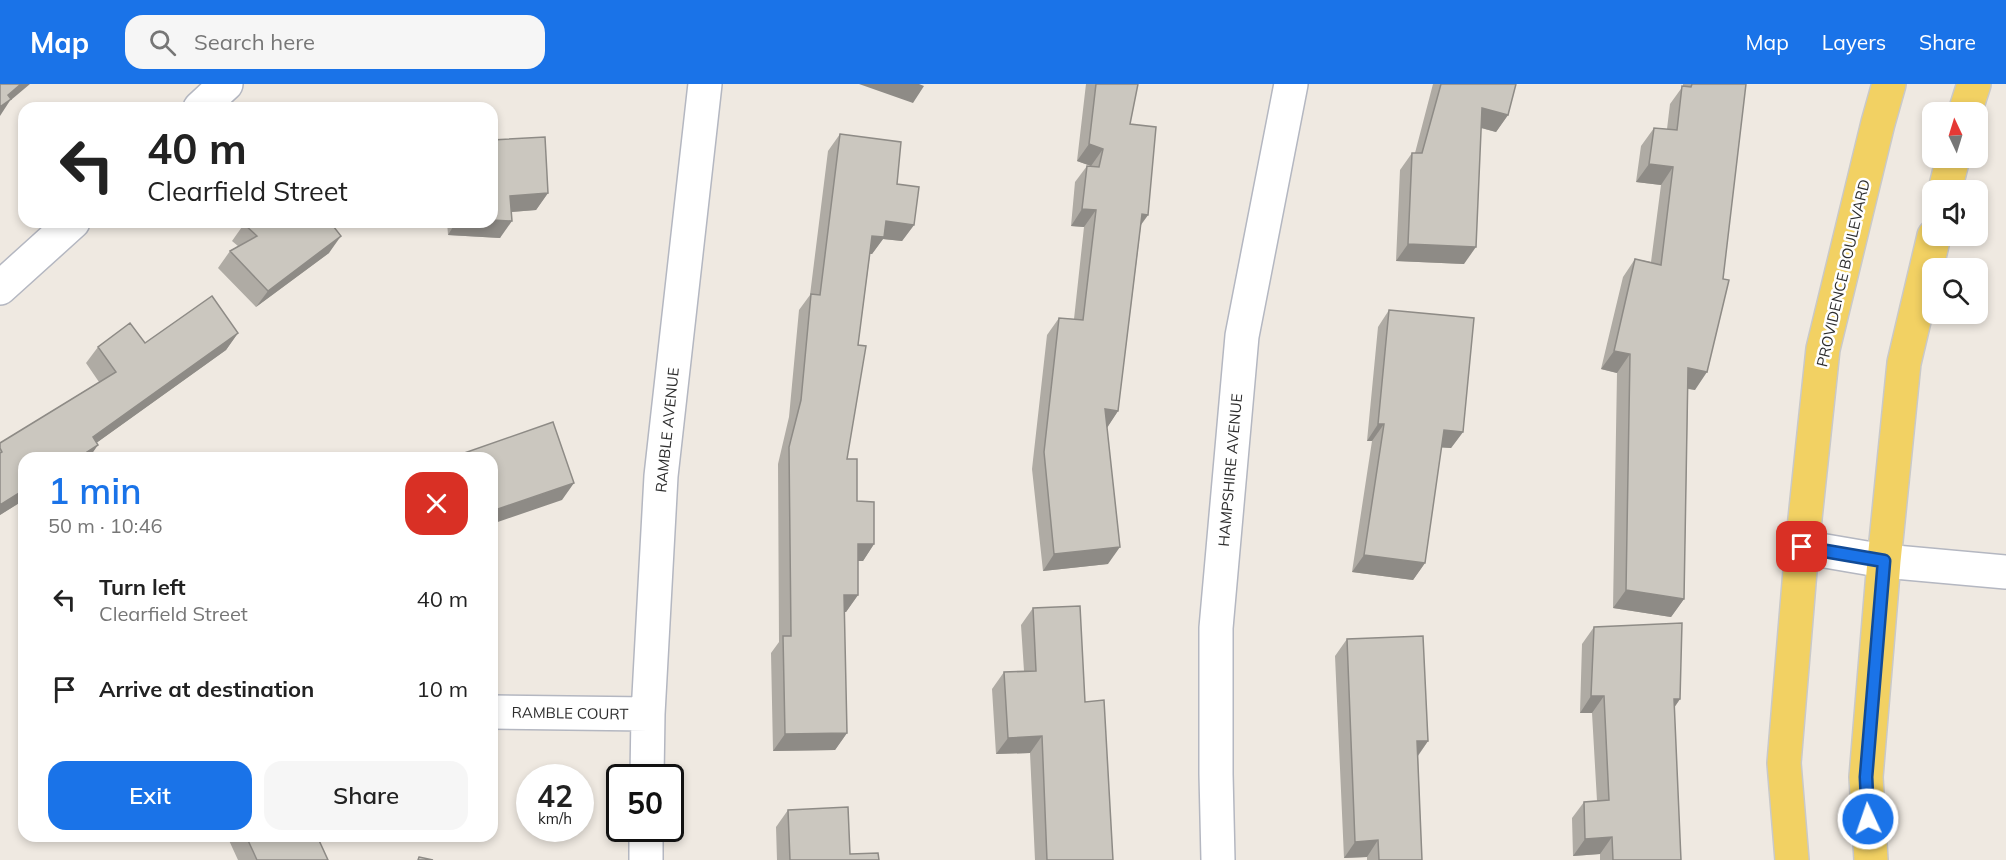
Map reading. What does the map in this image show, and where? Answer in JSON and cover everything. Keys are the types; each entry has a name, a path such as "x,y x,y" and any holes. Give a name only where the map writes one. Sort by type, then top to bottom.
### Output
{"main road":[{"name":"PROVIDENCE BOULEVARD","path":"1792,860 1784,764 1802,547 1823,349 1889,84"},
{"path":"1968,102 1974,84"},
{"path":"1871,860 1866,777 1884,561 1904,363 1933,246"}],"street":[{"path":"206,102 226,84"},
{"name":"RAMBLE AVENUE","path":"647,764 661,476 705,84"},
{"name":"HAMPSHIRE AVENUE","path":"1218,860 1216,628 1242,336 1291,84"},
{"path":"0,288 66,228"},
{"path":"1802,547 1884,561 2006,572"},
{"name":"RAMBLE COURT","path":"498,712 648,714"},
{"path":"646,842 646,860"}],"building":[{"path":"0,84 21,84 8,95 11,99 0,107"},
{"path":"1096,84 1138,84 1130,124 1156,127 1148,215 1142,214 1118,411 1105,409 1120,547 1054,554 1044,452 1059,318 1083,320 1096,210 1082,209 1087,166 1099,167 1103,149 1089,144"},
{"path":"1441,84 1516,84 1508,115 1482,108 1476,247 1408,244 1412,153 1422,153"},
{"path":"1692,84 1746,84 1723,279 1729,280 1707,372 1688,368 1684,599 1626,590 1630,354 1614,351 1635,259 1661,265 1673,167 1649,164 1654,128 1677,130 1682,86 1691,87"},
{"path":"840,134 901,142 897,184 919,187 914,225 886,221 884,237 872,236 858,345 866,346 847,459 857,459 857,501 874,502 874,544 858,544 858,595 844,595 847,733 785,734 783,636 791,636 789,447 801,400 811,294 820,295"},
{"path":"545,137 548,193 510,196 512,221 498,220 498,140"},
{"path":"248,228 335,228 341,236 268,291 230,251 257,236"},
{"path":"212,296 238,333 93,437 98,445 87,452 18,452 18,494 0,505 0,453 2,452 0,443 116,372 98,347 130,323 145,343"},
{"path":"1389,310 1474,318 1463,432 1444,430 1425,563 1364,555 1384,424 1378,424"},
{"path":"553,422 574,483 498,509 498,452 467,452"},
{"path":"1080,606 1085,702 1104,700 1113,860 1047,860 1042,736 1008,738 1004,672 1036,671 1033,608"},
{"path":"1682,623 1680,699 1674,699 1681,860 1613,860 1612,837 1585,839 1584,802 1609,800 1604,696 1591,696 1594,627"},
{"path":"1423,636 1428,741 1417,741 1422,860 1379,860 1378,840 1355,842 1347,639"},
{"path":"848,807 850,854 878,853 879,860 790,860 788,810"},
{"path":"249,842 320,842 328,860 257,860"}],"route":[{"path":"1802,547 1884,561 1866,777 1868,819"}]}
